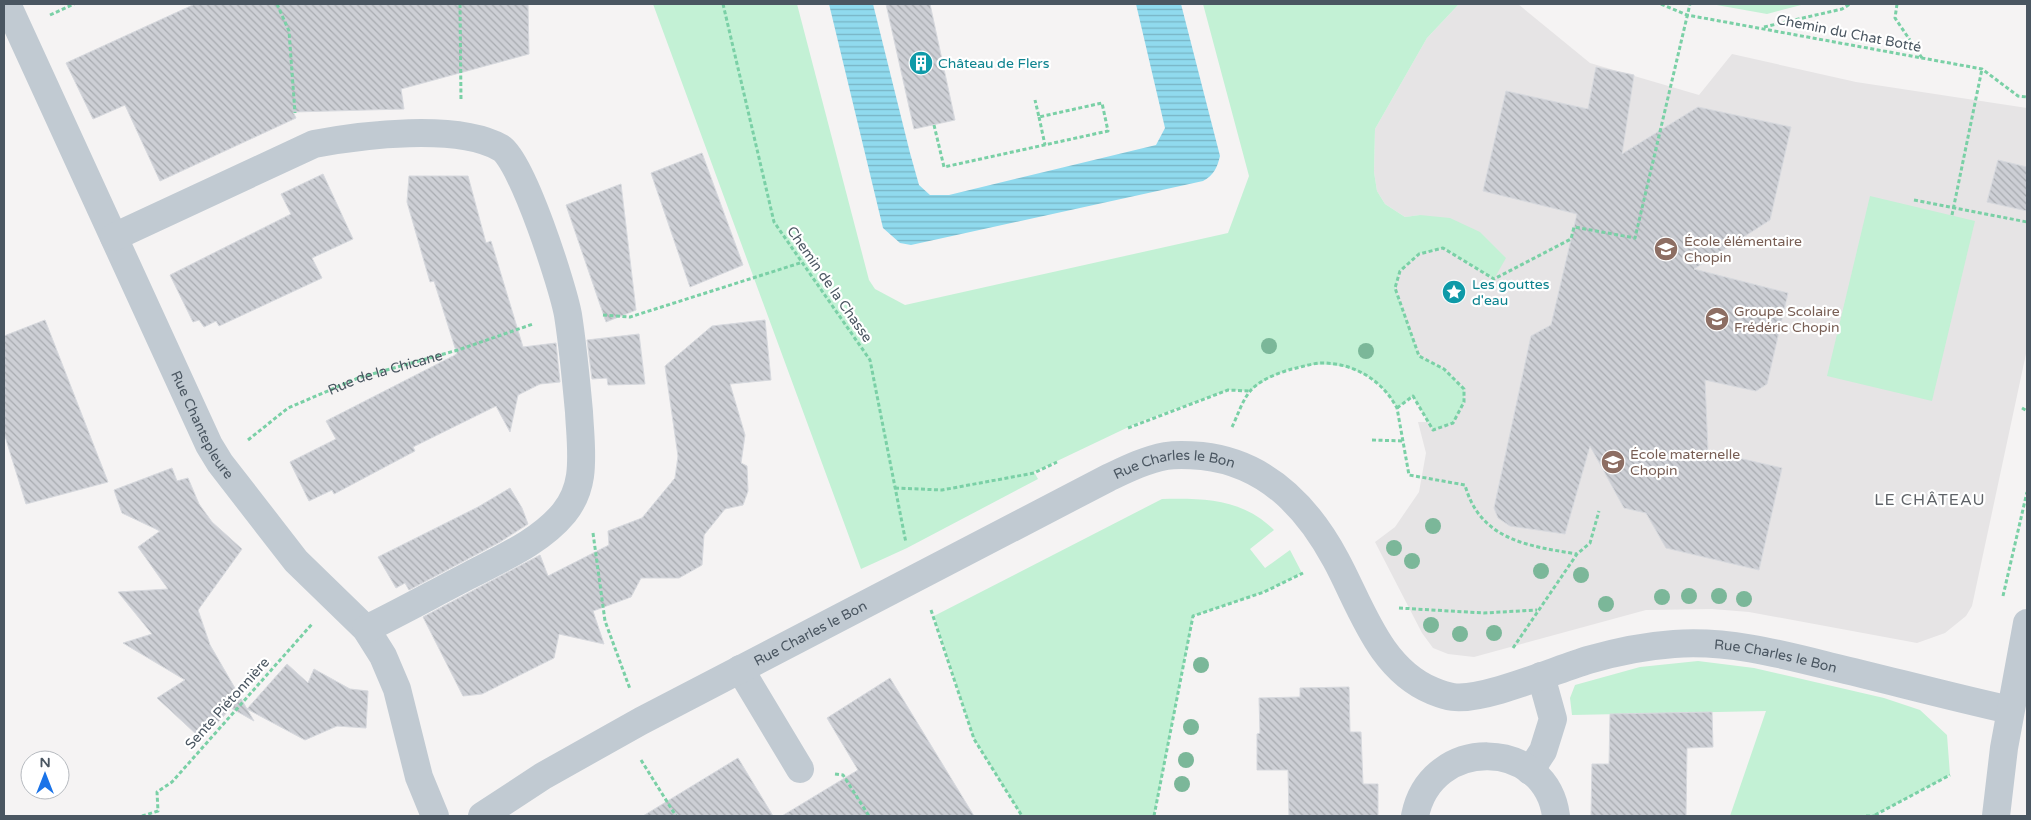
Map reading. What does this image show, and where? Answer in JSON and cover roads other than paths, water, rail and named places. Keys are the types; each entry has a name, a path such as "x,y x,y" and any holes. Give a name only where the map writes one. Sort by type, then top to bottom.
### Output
{"street":[{"name":"Rue Chantepleure","path":"7,4 220,463 296,560 366,629 392,676 419,777 435,816"},
{"path":"114,237 314,144 384,134 462,135 503,149 514,161 535,208 567,312 581,440 580,476 575,496 564,513 545,531 515,551 366,629"},
{"name":"Rue Charles le Bon","path":"482,816 543,776 641,721 740,669 1137,464 1168,456 1216,458 1243,466 1266,477 1301,509 1334,557 1376,638 1389,657 1409,678 1431,690 1453,697 1476,695 1530,680 1588,660 1639,648 1676,644 1715,644 1766,650 2010,710"},
{"path":"1996,816 2010,710 2027,623"},
{"name":"Rue Charles le Bon","path":"740,669 800,768"},
{"path":"1530,680 1553,719 1543,751 1530,771"},
{"path":"1415,816 1418,802 1429,782 1446,767 1466,758 1488,756 1510,760 1530,771 1545,788 1556,816"}],"water":[{"path":"829,4 873,4 919,185 930,195 949,195 1156,145 1165,128 1136,4 1181,4 1220,156 1216,168 1203,181 911,245 900,243 883,228"}],"place":[{"name":"Château de Flers","path":"921,63"},
{"name":"École élémentaire Chopin","path":"1666,249"},
{"name":"Les gouttes d'eau","path":"1454,292"},
{"name":"Groupe Scolaire Frédéric Chopin","path":"1717,319"},
{"name":"École maternelle Chopin","path":"1613,462"}],"district":[{"name":"LE CHÂTEAU","path":"1930,499"}]}
